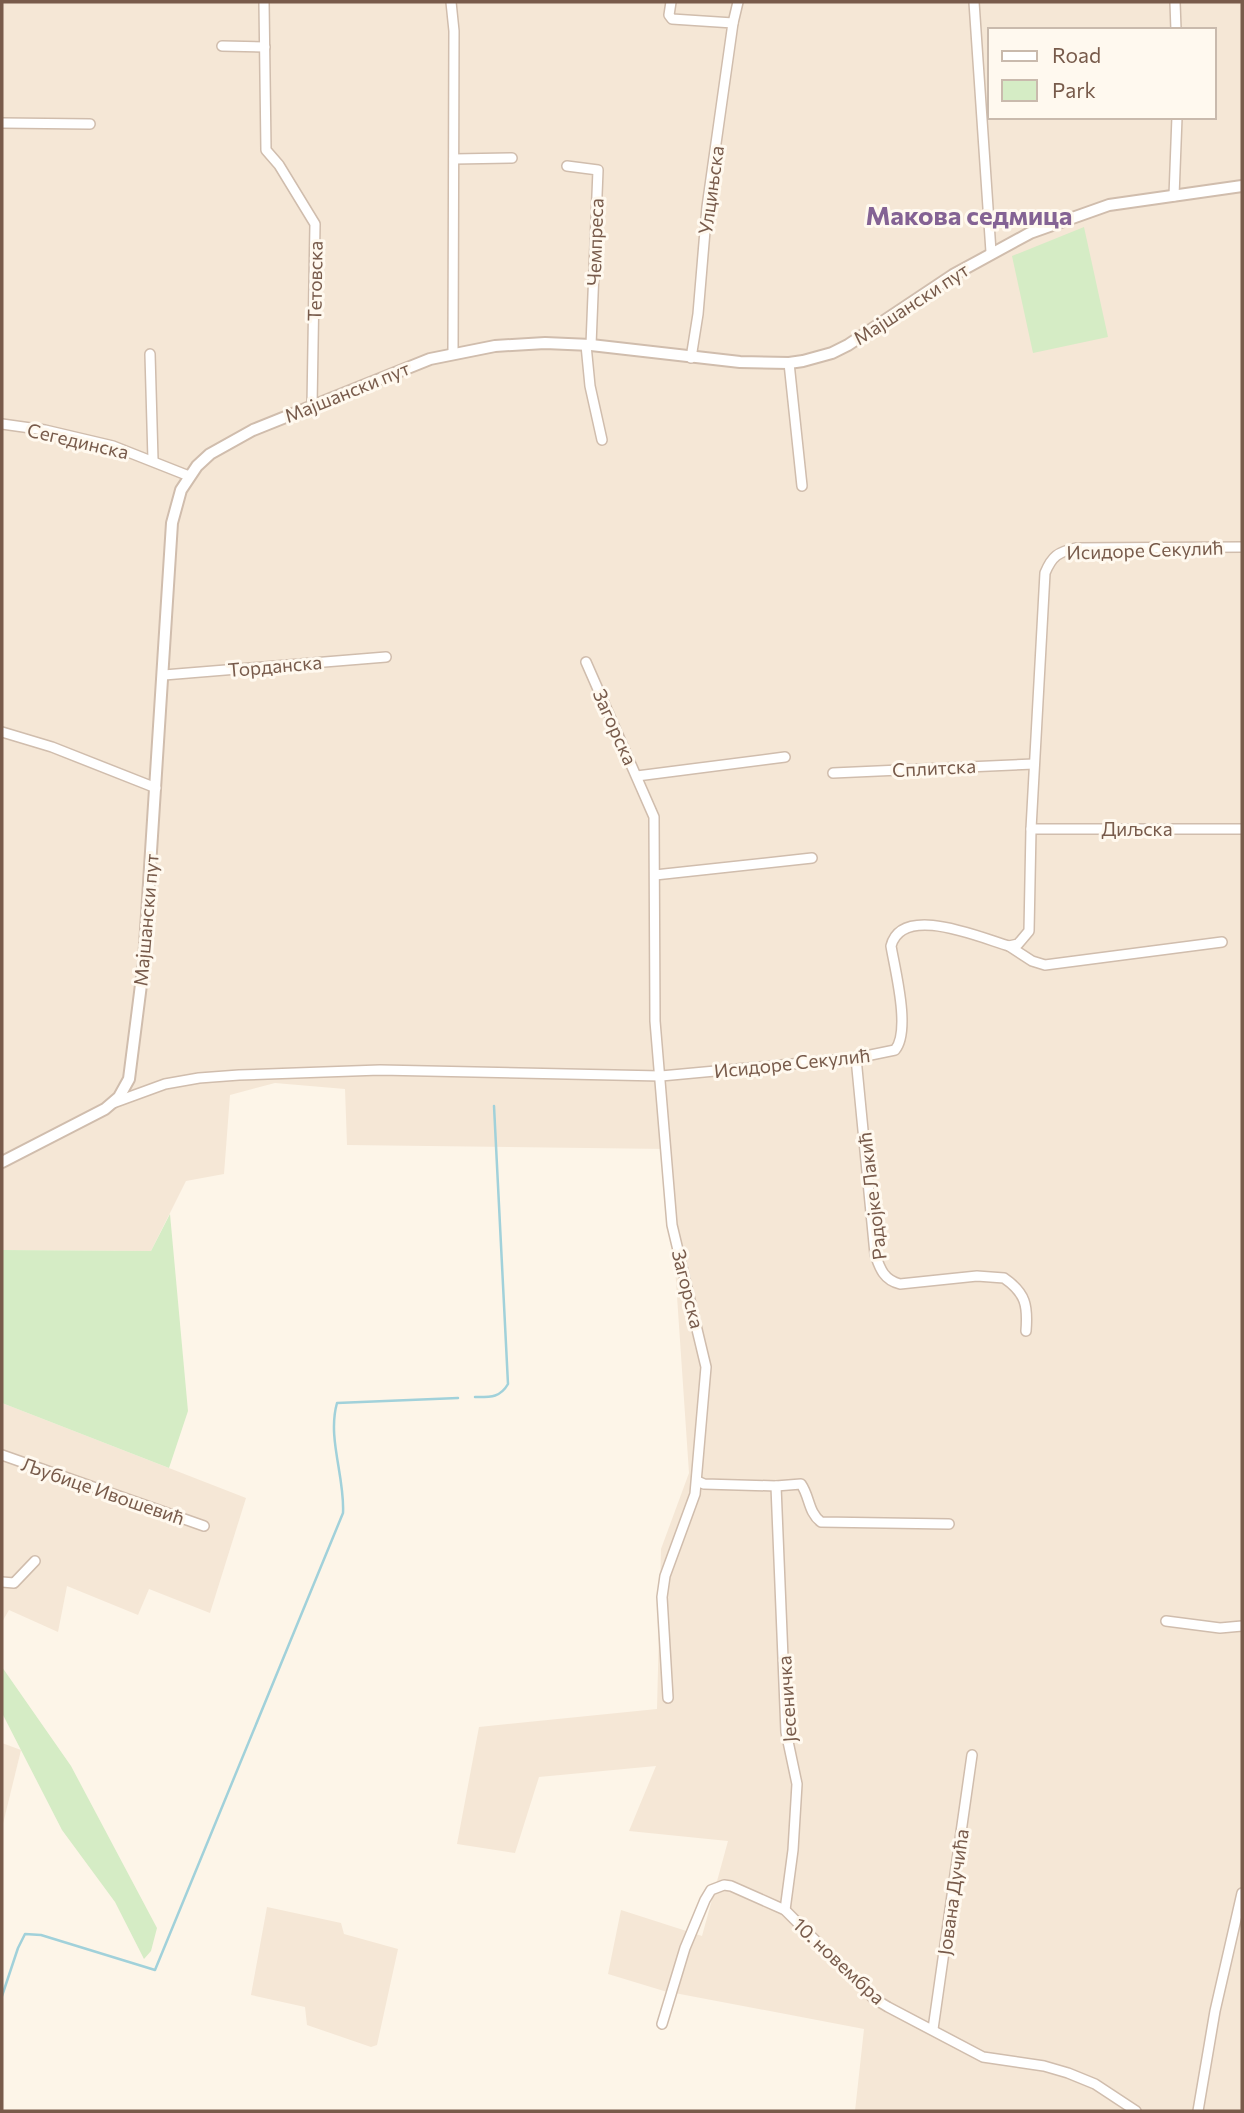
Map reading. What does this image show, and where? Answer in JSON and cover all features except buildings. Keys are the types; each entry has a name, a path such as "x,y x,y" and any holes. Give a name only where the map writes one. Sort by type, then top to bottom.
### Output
{"street":[{"name":"Тетовска","path":"264,2 266,150 279,165 316,224 312,406"},
{"path":"451,2 454,31 453,353"},
{"path":"671,2 669,15 672,19 733,23"},
{"name":"Улцињска","path":"691,358 708,207 738,2"},
{"path":"974,2 991,252"},
{"path":"1175,2 1176,28"},
{"path":"222,46 265,47"},
{"path":"1174,196 1177,119"},
{"path":"2,123 90,124"},
{"path":"454,159 512,158"},
{"name":"Чемпреса","path":"567,166 598,170 589,345"},
{"name":"Мајшански пут","path":"2,1162 112,1104 125,1088 131,1069 144,961 172,523 175,507 189,476 210,454 253,430 415,364 453,353 495,346 545,343 589,345 740,362 789,363 816,358 848,345 991,252 1030,233 1109,205 1242,186"},
{"path":"589,345 590,386 602,440"},
{"name":"Сегединска","path":"150,354 153,460"},
{"path":"789,363 802,486"},
{"name":"Сегединска","path":"2,424 45,430 113,446 189,476"},
{"name":"Исидоре Секулић","path":"112,1104 165,1084 252,1074 380,1070 662,1076 856,1058 895,1050 900,1045 901,1013 891,946 900,930 918,925 946,928 1009,946 1018,944 1030,931 1031,829 1045,573 1053,557 1060,551 1076,548 1242,547"},
{"name":"Торданска","path":"164,675 386,657"},
{"name":"Загорска","path":"586,662 654,817 655,1021 662,1076 672,1225 706,1367 695,1494 665,1576 662,1597 668,1698"},
{"path":"2,732 52,747 156,788"},
{"path":"637,776 785,757"},
{"name":"Сплитска","path":"833,773 1034,764"},
{"name":"Диљска","path":"1031,829 1242,829"},
{"path":"655,875 812,858"},
{"path":"1009,946 1032,961 1045,965 1222,942"},
{"name":"Радојке Лакић","path":"856,1058 875,1254 884,1276 900,1284 977,1276 1004,1278 1024,1299 1028,1311 1026,1331"},
{"name":"Љубице Ивошевић","path":"2,1455 204,1526"},
{"path":"697,1481 704,1484 801,1484 812,1513 821,1522 949,1524"},
{"name":"Јесеничка","path":"776,1486 786,1732 797,1784 793,1850 785,1910"},
{"path":"2,1583 14,1583 35,1561"},
{"path":"1166,1621 1220,1628 1242,1626"},
{"name":"Јована Дучића","path":"933,2029 972,1755"},
{"name":"10. новембра","path":"662,2024 685,1948 710,1890 716,1886 731,1886 785,1910 873,1998 983,2057 1044,2066 1068,2073 1095,2084 1136,2111"},
{"path":"1198,2111 1215,2011 1242,1893"}],"shaded area":[{"path":"2,2 1242,2 1242,2111 855,2111 864,2029 664,1991 608,1974 621,1910 702,1936 728,1841 629,1831 656,1766 539,1777 515,1853 457,1844 479,1727 657,1709 661,1549 689,1473 667,1149 347,1145 345,1089 275,1083 230,1095 224,1174 186,1181 151,1251 2,1250"},
{"path":"2,1403 246,1498 210,1613 149,1589 138,1615 67,1586 58,1632 9,1610 2,1622"},
{"path":"2,1743 21,1750 2,1828"},
{"path":"267,1907 341,1923 344,1934 398,1949 377,2045 371,2047 307,2025 305,2007 251,1995"}],"green space":[{"path":"1084,227 1108,337 1033,353 1012,256"},
{"path":"170,1214 188,1411 169,1468 2,1403 2,1250 151,1251"},
{"path":"2,1667 71,1766 157,1928 151,1951 144,1959 115,1902 62,1830 2,1713"}],"waterway":[{"path":"475,1397 498,1394 508,1384 494,1106"},
{"path":"2,1996 25,1934 41,1935 155,1970 343,1513 334,1430 337,1403 458,1398"}],"district":[{"name":"Макова седмица","path":"969,216"}]}
